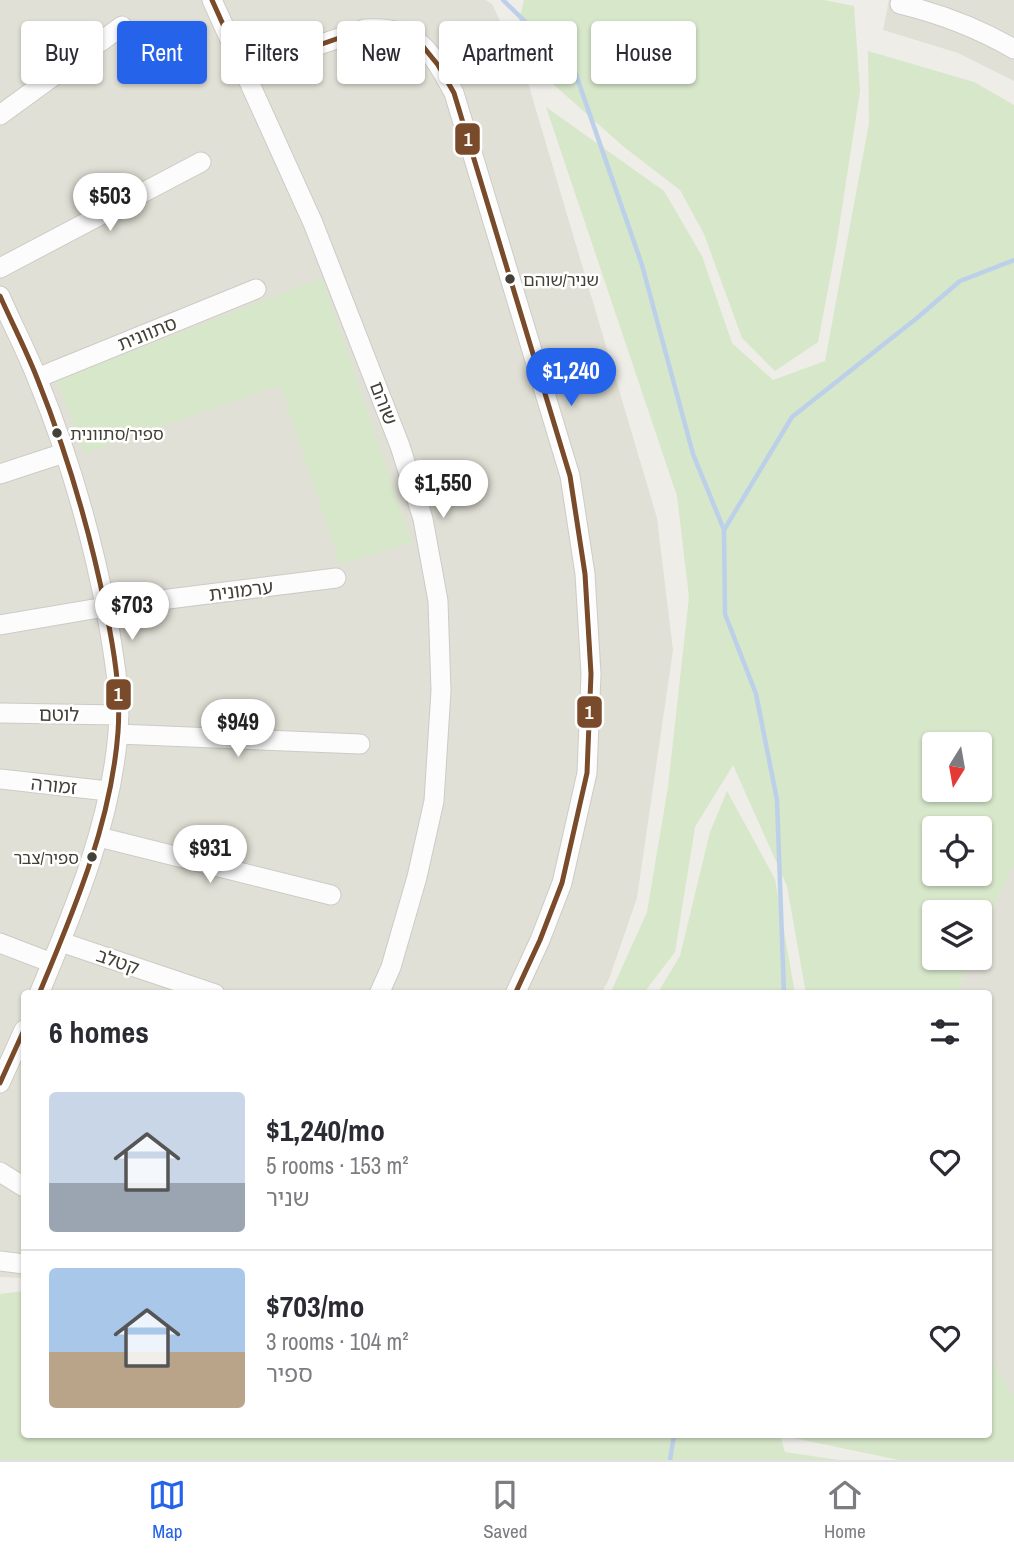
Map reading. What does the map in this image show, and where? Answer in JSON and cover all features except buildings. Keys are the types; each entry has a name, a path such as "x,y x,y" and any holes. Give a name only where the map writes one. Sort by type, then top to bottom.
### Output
{"street":[{"name":"שוהם","path":"212,0 221,21"},
{"path":"900,4 943,16 996,38 1014,49"},
{"path":"323,44 365,29 382,28 408,36 425,45 435,56 454,93 570,476 584,574 591,674 587,773 562,883 517,990"},
{"path":"0,114 117,30"},
{"name":"שוהם","path":"250,84 313,223 400,446 423,519 438,601 440,691 435,802 418,877 391,967 381,990"},
{"path":"0,268 201,162"},
{"name":"סתוונית","path":"37,378 256,289"},
{"path":"0,296 6,326 37,378 64,453 96,558 114,658 118,725 99,837 41,990"},
{"path":"0,474 64,453"},
{"name":"ערמונית","path":"0,625 105,607 336,578"},
{"name":"לוטם","path":"0,713 360,744"},
{"name":"זמורה","path":"0,779 108,791"},
{"path":"99,837 331,895"},
{"name":"קטלב","path":"61,942 203,990"},
{"path":"0,943 52,963"},
{"path":"0,1083 21,1044"},
{"path":"0,1172 21,1185"},
{"path":"0,1261 21,1264"}],"shaded area":[{"path":"0,0 486,0 492,4 500,21 439,21 439,84 528,84 657,518 673,650 637,898 609,979 603,990 21,990 21,1278 0,1277"},
{"path":"889,0 1014,0 1014,81 958,53 883,30"},
{"path":"1014,863 1014,1396 992,1362 992,990 958,990 966,970 992,970 992,911"}],"green space":[{"path":"524,0 824,0 854,6 860,91 818,342 775,371 742,338 704,234 680,190 624,147 553,84 577,84 577,21 519,20"},
{"path":"868,51 974,82 1014,105 1014,863 992,911 992,900 922,900 922,970 966,970 958,990 805,990 787,886 733,765 695,827 675,952 646,990 612,990 647,912 668,787 689,597 677,496 546,107 664,191 702,256 732,343 773,380 825,361 869,123"},
{"path":"322,278 412,543 340,564 280,385 85,453 57,380"},
{"path":"727,791 775,879 794,990 659,990 680,956 710,832"},
{"path":"21,1291 21,1438 781,1438 785,1452 839,1460 0,1460 0,1294"},
{"path":"992,1362 1014,1396 1014,1460 899,1460 794,1438 992,1438"}],"waterway":[{"path":"503,0 574,69 642,265 693,454 724,530 725,614 756,694 777,800 784,990"},
{"path":"724,530 792,417 960,281 1014,260"},
{"path":"670,1460 674,1438"}],"transit line":[{"name":"1","path":"212,0 221,21"},
{"name":"1","path":"323,44 365,29 398,32 421,44 438,65 454,93 570,476 585,574 591,674 587,773 562,883 517,990"},
{"name":"1","path":"0,296 37,378 77,493 106,611 119,702 118,732 108,800 78,898 41,990"},
{"name":"1","path":"0,1083 21,1037"}],"place":[{"name":"שניר/שוהם","path":"510,279"},
{"name":"ספיר/סתוונית","path":"57,433"},
{"name":"ספיר/צבר","path":"92,857"}]}
